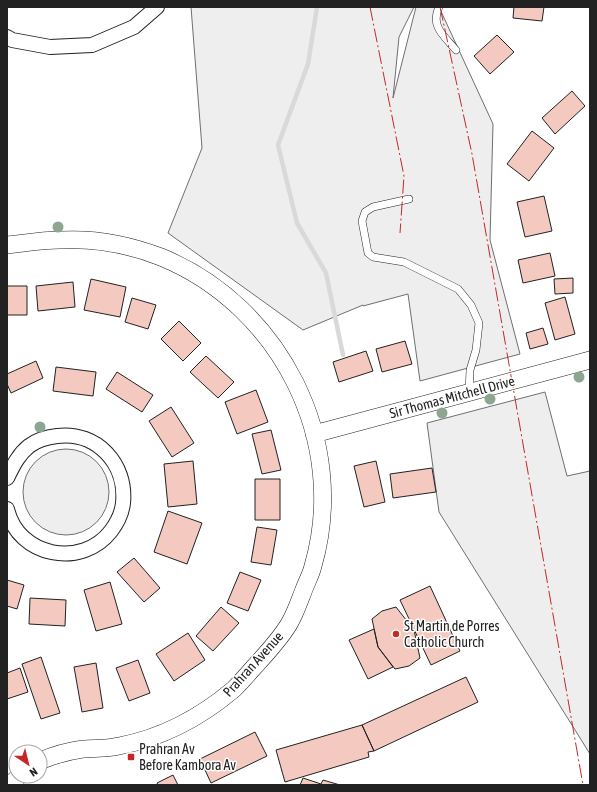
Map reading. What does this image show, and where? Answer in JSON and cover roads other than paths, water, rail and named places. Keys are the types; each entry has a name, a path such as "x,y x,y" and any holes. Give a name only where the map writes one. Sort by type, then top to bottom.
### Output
{"street":[{"path":"7,37 12,40 50,47 92,44 134,27 157,7"},
{"name":"Prahran Avenue","path":"7,245 60,240 84,240 126,246 161,257 194,273 232,300 257,324 278,352 294,378 306,406 321,463 322,500 320,532 313,567 299,603 288,625 265,655 236,687 210,708 167,732 118,747 83,749 55,754 48,757"},
{"name":"Sir Thomas Mitchell Drive","path":"314,434 590,360"},
{"path":"7,478 15,460 30,446 48,437 68,435 88,439 105,450 117,466 124,485 123,504 117,523 106,538 89,549 71,554 51,553 33,546 19,533 9,517 7,509"}],"lane":[{"path":"439,7 435,15 437,27 456,50"},
{"path":"409,199 372,207 365,212 362,221 368,253 373,257 404,262 458,289 471,305 479,323 476,350 470,370 469,392"}],"waterway":[{"path":"317,7 308,64 278,145 297,223 326,273 343,355"}],"place":[{"name":"St Martin de Porres Catholic Church","path":"396,634"},
{"name":"Prahran Av Before Kambora Av","path":"131,757"}]}
